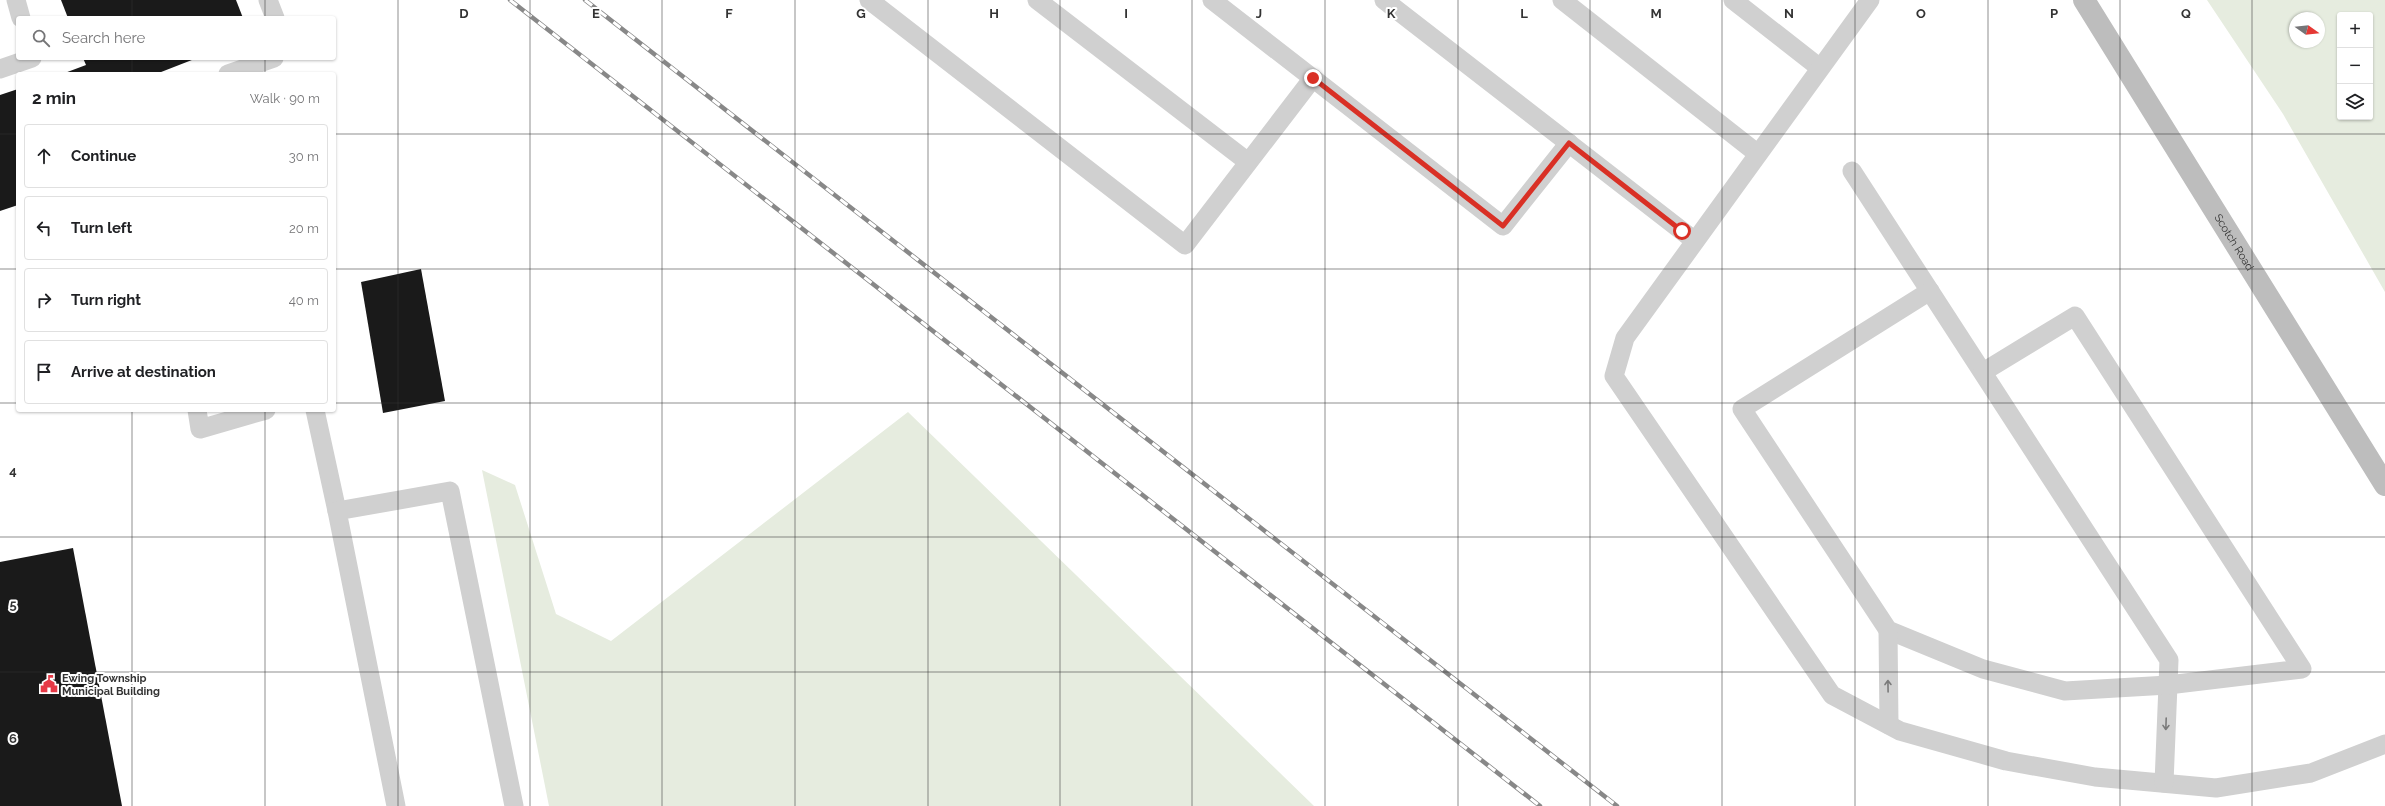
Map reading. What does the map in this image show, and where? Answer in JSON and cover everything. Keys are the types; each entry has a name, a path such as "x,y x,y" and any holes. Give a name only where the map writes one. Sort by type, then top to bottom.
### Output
{"main road":[{"name":"Scotch Road","path":"2084,0 2385,485"}],"lane":[{"path":"16,0 20,16"},
{"path":"268,0 274,16"},
{"path":"869,0 1185,245 1313,78"},
{"path":"1037,0 1248,162"},
{"path":"1212,0 1503,226 1569,143"},
{"path":"1384,0 1695,241"},
{"path":"1562,0 1758,154"},
{"path":"1733,0 1820,68"},
{"path":"1870,0 1625,338 1614,376 1832,695 1900,731 2006,760 2096,777 2216,788 2311,773 2385,744"},
{"path":"0,69 26,60"},
{"path":"234,72 268,60"},
{"path":"1852,171 2169,660 2164,783"},
{"path":"1889,725 1888,630 1742,409 1930,291"},
{"path":"1888,630 1983,669 2065,690 2168,685 2302,669 2075,316 1983,372"},
{"path":"197,412 200,429 259,412"},
{"path":"315,412 337,511 396,806"},
{"path":"337,511 450,491 514,806"}],"shaded area":[{"path":"2207,0 2385,0 2385,292 2283,114"},
{"path":"908,412 1314,806 549,806 482,470 515,485 556,614 611,641"}],"building":[{"path":"61,0 236,0 242,16 67,16"},
{"path":"84,60 192,60 161,72 67,72 86,65"},
{"path":"16,90 16,206 0,211 0,95"},
{"path":"421,269 445,401 383,413 361,282"},
{"name":"Ewing Township Municipal Building","path":"73,548 122,806 0,806 0,562"}],"railway":[{"path":"510,0 1540,806"},
{"path":"585,0 1617,806"}],"place":[{"name":"Ewing Township Municipal Building","path":"49,684"}],"route":[{"path":"1313,78 1503,226 1569,143 1682,231"}]}
